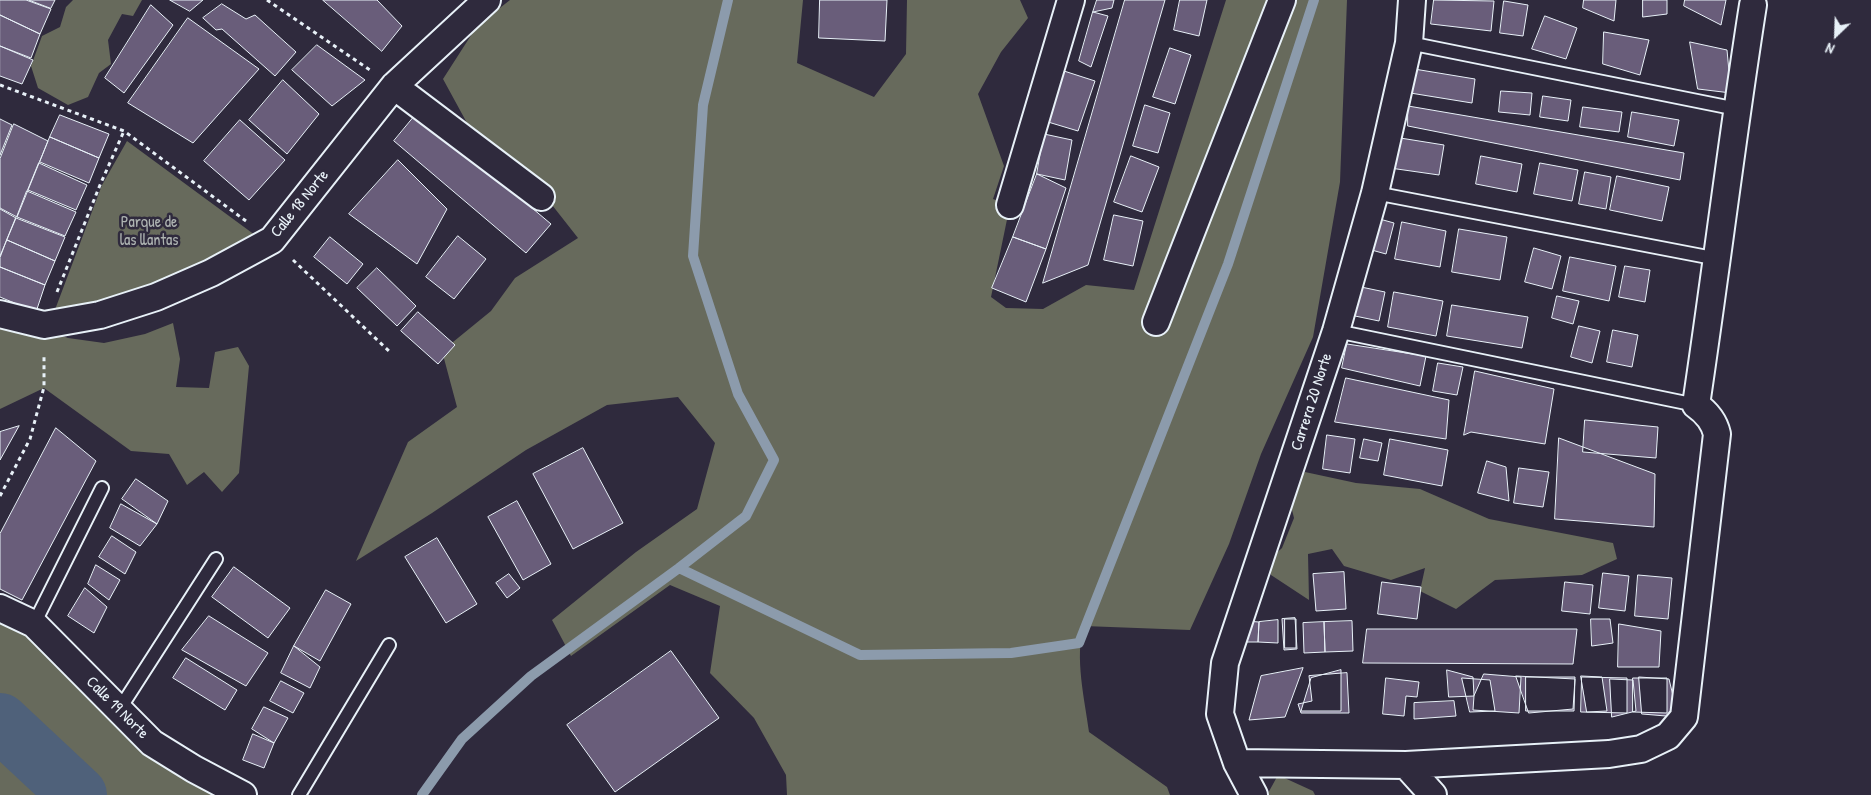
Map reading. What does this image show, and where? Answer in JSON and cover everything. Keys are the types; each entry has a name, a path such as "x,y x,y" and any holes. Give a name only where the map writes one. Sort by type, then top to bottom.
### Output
{"street":[{"name":"Calle 18 Norte","path":"0,314 44,325 100,315 156,297 211,273 272,240 394,86 487,0"},
{"path":"1010,205 1071,0"},
{"path":"1156,322 1282,0"},
{"name":"Carrera 20 Norte","path":"1254,795 1237,763 1220,714 1225,662 1336,331 1375,193 1409,43 1412,0"},
{"path":"1237,763 1406,765 1609,754 1641,750 1668,736 1684,717 1717,434 1706,412 1696,404 1753,5"},
{"path":"394,86 541,197"},
{"name":"Calle 19 Norte","path":"0,608 34,624 152,743 194,769 243,795"},
{"path":"1406,765 1433,795"}],"lane":[{"path":"1409,43 1737,109"},
{"path":"1375,193 1718,259"},
{"path":"1336,331 1696,404"},
{"path":"34,624 102,488"},
{"path":"119,710 216,559"},
{"path":"300,795 389,645"}],"path":[{"path":"267,0 394,86"},
{"path":"0,85 124,131 272,240 389,350"}],"green space":[{"path":"73,0 142,0 133,16 122,14 108,40 111,64 99,73 88,97 68,105 38,88 31,66 42,36 60,27 66,7"},
{"path":"510,0 803,0 797,63 874,97 906,54 907,0 1020,0 1028,18 1001,52 978,94 1004,166 993,199 1010,205 991,297 1006,308 1043,309 1086,285 1134,290 1226,0 1347,0 1340,182 1313,337 1261,454 1229,544 1190,630 1084,626 1081,638 1081,679 1089,732 1167,787 1170,795 787,795 786,775 754,718 710,673 720,606 670,585 571,656 552,620 636,552 697,509 715,443 678,397 607,405 526,450 356,561 408,442 457,407 442,351 491,311 515,278 578,238 530,177 467,123 443,79 477,26"},
{"name":"Parque de las llantas","path":"127,141 259,238 156,297 53,315 102,185"},
{"path":"9,316 68,338 104,343 145,334 173,323 180,359 176,387 209,388 215,352 238,347 249,366 239,473 222,492 204,472 187,485 169,454 131,451 44,388 0,409 0,328"},
{"path":"1305,472 1356,483 1420,489 1489,519 1613,543 1617,559 1582,575 1495,580 1456,609 1420,591 1425,568 1391,580 1344,566 1332,549 1308,554 1309,600 1271,575 1267,562 1282,548 1294,518 1287,490"},
{"path":"0,608 152,743 243,795 0,795"},
{"path":"1278,775 1313,791 1315,795 1267,795"}],"building":[{"path":"0,0 26,0 51,9 40,34 0,15"},
{"path":"29,0 55,0 51,8"},
{"path":"170,0 203,0 190,11"},
{"path":"323,0 377,0 402,26 382,51"},
{"path":"820,0 887,0 885,41 819,38"},
{"path":"1097,0 1114,0 1112,8 1093,12"},
{"path":"1125,0 1165,0 1088,265 1043,283"},
{"path":"1180,0 1207,0 1199,36 1174,30"},
{"path":"1434,0 1494,1 1491,31 1431,24"},
{"path":"1584,0 1616,0 1614,21 1583,8"},
{"path":"1643,0 1667,0 1667,14 1643,17"},
{"path":"1685,0 1726,0 1721,25 1684,6"},
{"path":"1504,1 1528,5 1523,36 1500,33"},
{"path":"222,4 246,19 255,15 296,52 275,76 222,29 216,30 203,18"},
{"path":"151,5 173,25 124,93 105,78"},
{"path":"1093,12 1108,16 1091,67 1079,61"},
{"path":"0,15 40,34 31,58 0,46"},
{"path":"1545,16 1577,28 1566,59 1532,49"},
{"path":"188,18 259,69 193,143 128,103"},
{"path":"1604,32 1649,40 1640,75 1603,64"},
{"path":"1690,42 1727,50 1731,93 1698,89"},
{"path":"317,45 365,80 332,106 292,70"},
{"path":"0,46 33,60 22,84 0,76"},
{"path":"1170,48 1191,55 1175,104 1153,97"},
{"path":"1408,68 1475,79 1472,103 1404,92"},
{"path":"1064,71 1095,81 1078,131 1048,122"},
{"path":"283,80 319,114 287,154 249,120"},
{"path":"1501,91 1532,93 1530,115 1499,112"},
{"path":"1543,96 1571,100 1568,121 1540,117"},
{"path":"1145,105 1170,113 1158,153 1133,146"},
{"path":"1408,106 1684,153 1680,180 1408,126"},
{"path":"1583,107 1622,112 1619,132 1580,127"},
{"path":"418,112 551,224 526,253 394,141"},
{"path":"1632,112 1679,120 1674,146 1628,137"},
{"path":"60,115 109,134 99,158 50,137"},
{"path":"0,119 12,125 0,155"},
{"path":"240,120 285,160 249,200 204,161"},
{"path":"14,124 48,141 17,217 0,208 0,159"},
{"path":"1044,134 1072,140 1065,180 1037,174"},
{"path":"50,137 99,158 89,183 40,162"},
{"path":"1394,137 1444,145 1439,175 1390,168"},
{"path":"1131,156 1159,167 1142,212 1114,202"},
{"path":"1481,156 1522,164 1517,192 1476,184"},
{"path":"398,160 447,209 417,264 349,214"},
{"path":"39,163 87,185 76,210 28,190"},
{"path":"1540,163 1578,170 1572,201 1534,194"},
{"path":"1585,172 1611,177 1606,209 1579,204"},
{"path":"1037,174 1066,188 1046,249 1013,237"},
{"path":"1617,176 1669,187 1662,221 1610,210"},
{"path":"27,191 76,212 65,236 17,217"},
{"path":"0,209 16,218 0,256"},
{"path":"1114,215 1143,221 1133,266 1104,260"},
{"path":"16,218 65,237 55,261 7,240"},
{"path":"1376,218 1394,223 1386,254 1368,249"},
{"path":"1402,222 1446,231 1440,267 1395,259"},
{"path":"1459,229 1507,237 1500,280 1452,272"},
{"path":"458,236 486,259 454,299 426,277"},
{"path":"330,237 363,264 347,284 314,257"},
{"path":"1013,237 1046,249 1026,302 992,288"},
{"path":"7,240 55,261 45,285 0,267 0,258"},
{"path":"1534,248 1561,256 1552,289 1525,282"},
{"path":"1570,257 1616,266 1609,301 1563,291"},
{"path":"1625,266 1650,270 1645,302 1619,297"},
{"path":"0,267 45,285 36,312 0,297"},
{"path":"377,268 416,306 397,326 357,288"},
{"path":"1361,287 1385,292 1379,321 1355,316"},
{"path":"1394,292 1443,301 1436,336 1388,327"},
{"path":"1557,296 1579,301 1573,324 1552,318"},
{"path":"1452,305 1528,317 1522,348 1447,336"},
{"path":"418,312 455,345 438,364 401,331"},
{"path":"1579,326 1600,331 1592,363 1571,357"},
{"path":"1613,330 1638,335 1632,367 1607,362"},
{"path":"1347,344 1426,356 1420,386 1342,368"},
{"path":"1438,363 1463,367 1457,395 1433,391"},
{"path":"1475,371 1554,389 1545,444 1471,432 1464,435"},
{"path":"1346,378 1449,400 1446,439 1335,422"},
{"path":"1585,420 1658,427 1656,458 1583,452"},
{"path":"19,426 0,460 0,432"},
{"path":"56,428 96,461 22,600 0,589 0,534"},
{"path":"1327,435 1355,439 1350,473 1323,469"},
{"path":"1559,438 1655,474 1654,527 1555,519"},
{"path":"1364,439 1382,443 1378,461 1360,458"},
{"path":"1390,439 1448,450 1442,486 1384,475"},
{"path":"583,448 623,523 573,549 533,474"},
{"path":"1487,461 1506,467 1509,501 1478,493"},
{"path":"1519,468 1549,472 1543,507 1514,503"},
{"path":"136,479 168,501 157,524 122,499"},
{"path":"517,501 551,564 523,580 488,517"},
{"path":"121,504 157,524 140,546 110,528"},
{"path":"112,536 136,552 125,574 99,557"},
{"path":"437,538 477,604 446,623 405,557"},
{"path":"96,565 120,580 109,600 88,584"},
{"path":"234,567 290,608 268,638 212,597"},
{"path":"1344,572 1346,609 1316,611 1313,574"},
{"path":"1603,573 1629,576 1625,611 1599,608"},
{"path":"509,574 520,588 507,598 496,583"},
{"path":"1638,575 1672,578 1668,619 1635,616"},
{"path":"1382,582 1421,587 1417,619 1378,614"},
{"path":"1565,582 1593,585 1590,614 1562,611"},
{"path":"85,588 107,607 94,633 68,616"},
{"path":"326,590 351,604 320,661 294,646"},
{"path":"209,616 268,653 246,686 182,650"},
{"path":"1295,618 1297,649 1284,650 1282,619"},
{"path":"1285,619 1296,619 1296,648 1285,648"},
{"path":"1591,619 1610,619 1613,643 1592,646"},
{"path":"1278,620 1278,643 1258,642 1259,622"},
{"path":"1246,621 1259,622 1258,642 1244,642"},
{"path":"1352,621 1353,651 1325,652 1324,622"},
{"path":"1324,622 1325,652 1304,653 1303,623"},
{"path":"1619,624 1661,631 1659,667 1618,667"},
{"path":"1367,629 1577,629 1573,664 1363,663"},
{"path":"294,646 320,667 310,688 281,673"},
{"path":"671,651 719,718 615,792 567,725"},
{"path":"186,658 237,690 225,710 173,678"},
{"path":"1303,668 1285,717 1249,720 1261,676"},
{"path":"1341,670 1341,711 1301,711 1311,678"},
{"path":"1447,670 1473,677 1474,696 1449,697"},
{"path":"1347,673 1349,713 1301,713 1298,704 1312,701 1309,676"},
{"path":"1484,674 1521,677 1519,713 1473,710 1474,696"},
{"path":"1516,676 1575,679 1573,709 1529,713"},
{"path":"1581,676 1602,677 1607,711 1587,712"},
{"path":"1526,677 1575,677 1574,711 1526,711"},
{"path":"1582,677 1627,678 1627,713 1581,712"},
{"path":"1639,677 1669,679 1678,717 1642,714"},
{"path":"1386,678 1419,682 1417,697 1406,696 1404,716 1383,714"},
{"path":"1462,678 1490,680 1495,711 1470,712"},
{"path":"1633,678 1667,678 1667,713 1633,712"},
{"path":"1610,679 1633,680 1636,711 1612,717"},
{"path":"281,681 304,693 293,713 270,701"},
{"path":"1454,701 1456,716 1414,719 1414,703"},
{"path":"264,707 288,718 274,743 252,729"},
{"path":"253,734 274,743 264,768 243,760"}],"waterway":[{"path":"422,795 462,739 531,676 679,568 746,516 774,460 738,394 693,256 703,105 728,0"},
{"path":"679,568 860,655 1011,653 1079,643 1228,264 1314,0"},
{"path":"0,722 78,795"}]}
